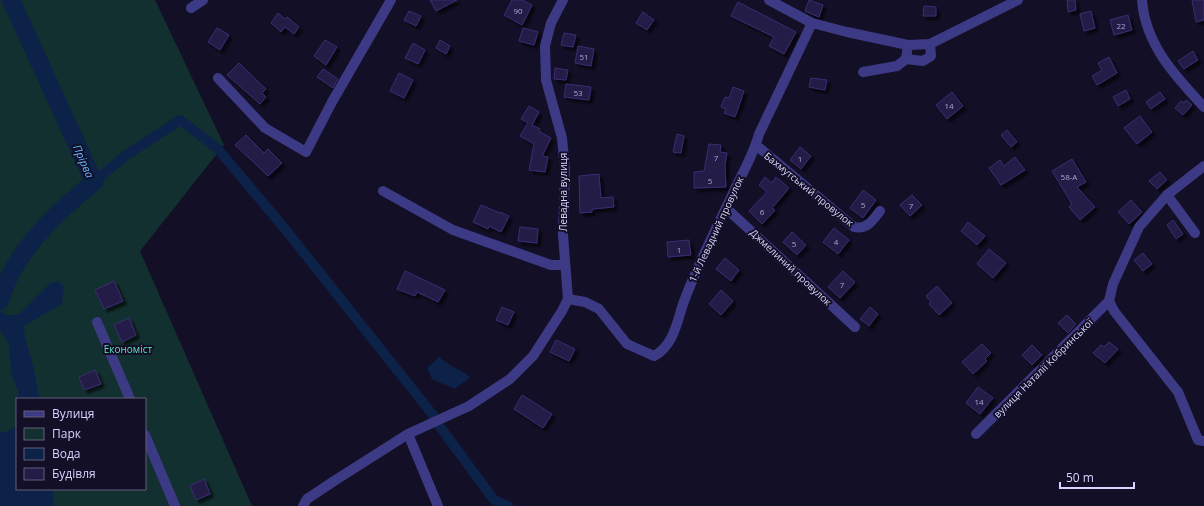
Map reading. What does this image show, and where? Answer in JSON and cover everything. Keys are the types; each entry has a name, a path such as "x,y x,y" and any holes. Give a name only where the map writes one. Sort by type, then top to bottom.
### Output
{"street":[{"path":"191,8 203,0"},
{"path":"218,78 265,128 306,152 332,102 391,0"},
{"name":"Левадна вулиця","path":"563,0 551,23 545,46 545,59 546,80 562,138 565,169 563,235 568,283 568,299"},
{"path":"769,0 812,23 908,45 930,44 1018,0"},
{"path":"1142,0 1147,25 1162,58 1172,72 1204,107"},
{"name":"1-й Левадний провулок","path":"568,299 585,302 599,309 628,344 654,356 662,352 672,337 695,270 756,146 758,134 812,23"},
{"path":"906,59 922,61 931,56 930,44"},
{"path":"863,72 897,66 906,59 908,45"},
{"name":"Бахмутський провулок","path":"756,146 854,227 860,229 867,226 880,211"},
{"path":"1204,166 1167,195 1139,227 1113,284 1110,302 1114,311 1178,392 1198,440 1204,441"},
{"path":"383,191 453,230 551,265 565,265"},
{"path":"1167,195 1195,233"},
{"name":"Джмелиний провулок","path":"726,208 855,327"},
{"path":"303,506 307,499 408,434 469,406 510,379 533,356 568,299"},
{"name":"вулиця Наталії Кобринської","path":"976,434 1110,302"},
{"path":"97,322 130,398"},
{"path":"408,434 438,506"},
{"path":"146,437 175,506"}],"green space":[{"name":"Економіст","path":"0,0 155,0 224,145 140,251 252,506 0,506"}],"water":[{"path":"58,281 64,287 62,304 24,326 25,338 32,361 40,398 18,398 18,391 11,373 9,343 1,333 0,311 7,315 18,315 49,284"},
{"path":"439,357 470,377 455,389 432,379 427,368"},
{"path":"16,427 16,490 53,490 54,506 0,506 0,433"}],"building":[{"path":"430,0 457,0 436,11"},
{"path":"512,0 522,0 532,5 522,25 504,15"},
{"path":"809,0 823,5 819,17 805,11"},
{"path":"1067,0 1075,0 1076,10 1068,12"},
{"path":"1192,0 1204,0 1204,20 1196,22"},
{"path":"738,2 796,32 784,54 769,46 774,37 731,16"},
{"path":"924,6 936,7 936,16 923,16"},
{"path":"409,11 421,16 416,26 404,20"},
{"path":"1091,11 1095,28 1084,31 1080,14"},
{"path":"643,12 654,20 647,30 636,23"},
{"path":"278,13 285,19 287,17 299,27 294,34 285,27 281,32 271,23"},
{"path":"1128,15 1132,30 1114,35 1110,20"},
{"path":"217,28 229,35 220,50 208,42"},
{"path":"523,28 538,32 534,45 519,41"},
{"path":"564,33 576,35 573,47 561,45"},
{"path":"325,40 337,47 326,65 314,56"},
{"path":"440,40 450,46 446,54 436,48"},
{"path":"413,43 425,50 418,64 405,58"},
{"path":"578,46 594,49 591,66 575,63"},
{"path":"1193,51 1198,60 1184,69 1178,61"},
{"path":"1109,57 1117,73 1097,85 1092,76 1102,70 1098,63"},
{"path":"239,63 266,89 262,93 266,97 260,104 227,75"},
{"path":"555,68 568,70 566,80 554,79"},
{"path":"323,69 338,79 333,88 317,77"},
{"path":"399,73 413,80 404,98 390,91"},
{"path":"811,78 827,80 825,90 809,87"},
{"path":"566,84 591,87 589,100 564,97"},
{"path":"733,87 744,91 735,117 724,113 726,109 721,107 725,97 729,98"},
{"path":"1126,90 1130,99 1118,106 1113,97"},
{"path":"952,92 963,106 947,119 936,105"},
{"path":"1160,92 1165,99 1151,109 1146,102"},
{"path":"1186,100 1192,105 1183,115 1175,108 1181,101 1184,103"},
{"path":"529,106 539,112 532,125 540,129 539,131 551,138 542,156 548,157 545,172 529,170 534,144 520,136 528,123 521,119"},
{"path":"1140,116 1152,132 1137,144 1124,128"},
{"path":"1007,130 1017,142 1011,147 1001,135"},
{"path":"677,134 684,136 681,153 673,152"},
{"path":"246,135 264,153 268,149 282,163 268,176 235,145"},
{"path":"709,144 721,145 720,152 727,153 725,165 726,187 694,188 694,172 704,171"},
{"path":"800,147 811,156 801,169 790,160"},
{"path":"1015,157 1025,170 1001,185 989,168 1000,160 1004,166"},
{"path":"1072,159 1086,182 1077,187 1095,207 1080,220 1069,207 1072,204 1052,171"},
{"path":"1160,172 1167,180 1157,189 1149,181"},
{"path":"599,174 601,198 613,197 614,207 592,209 592,212 580,213 579,176"},
{"path":"765,177 772,183 776,177 789,188 772,208 775,210 762,224 749,211 767,192 759,185"},
{"path":"863,190 876,200 863,218 850,208"},
{"path":"912,195 922,205 910,216 900,205"},
{"path":"1131,200 1142,212 1129,224 1118,212"},
{"path":"481,205 509,216 501,232 489,226 488,229 473,222"},
{"path":"1173,220 1183,234 1176,239 1167,225"},
{"path":"968,222 985,236 977,245 961,231"},
{"path":"520,227 538,229 537,243 518,241"},
{"path":"834,228 849,240 838,254 823,242"},
{"path":"792,232 806,245 797,255 783,242"},
{"path":"689,240 691,255 668,257 667,242"},
{"path":"989,249 1006,263 993,278 977,264"},
{"path":"1143,253 1152,264 1143,271 1134,260"},
{"path":"725,258 739,270 731,281 716,269"},
{"path":"405,271 445,290 438,302 417,292 415,296 397,289"},
{"path":"843,271 855,282 840,298 828,287"},
{"path":"114,281 123,301 104,309 95,290"},
{"path":"937,286 952,303 939,315 929,304 931,302 926,296"},
{"path":"721,290 733,301 721,315 709,304"},
{"path":"502,307 514,312 508,325 496,320"},
{"path":"870,307 878,314 869,326 860,319"},
{"path":"1067,315 1076,324 1068,333 1058,323"},
{"path":"129,318 136,335 122,342 114,325"},
{"path":"556,340 575,349 569,361 550,352"},
{"path":"1109,342 1118,349 1105,363 1093,353 1101,345 1104,347"},
{"path":"982,344 991,353 985,359 987,361 973,374 962,362"},
{"path":"1032,345 1042,355 1032,365 1022,355"},
{"path":"95,370 101,384 84,390 79,377"},
{"path":"978,387 993,398 980,414 966,403"},
{"path":"522,395 552,414 543,428 514,409"},
{"path":"204,479 210,494 196,500 190,486"}],"waterway":[{"name":"Прірва","path":"0,301 10,275 36,236 58,213 94,182 11,0"},
{"path":"94,182 125,156 180,120 217,148 285,229 433,415"},
{"path":"438,424 494,500 508,506"}]}
